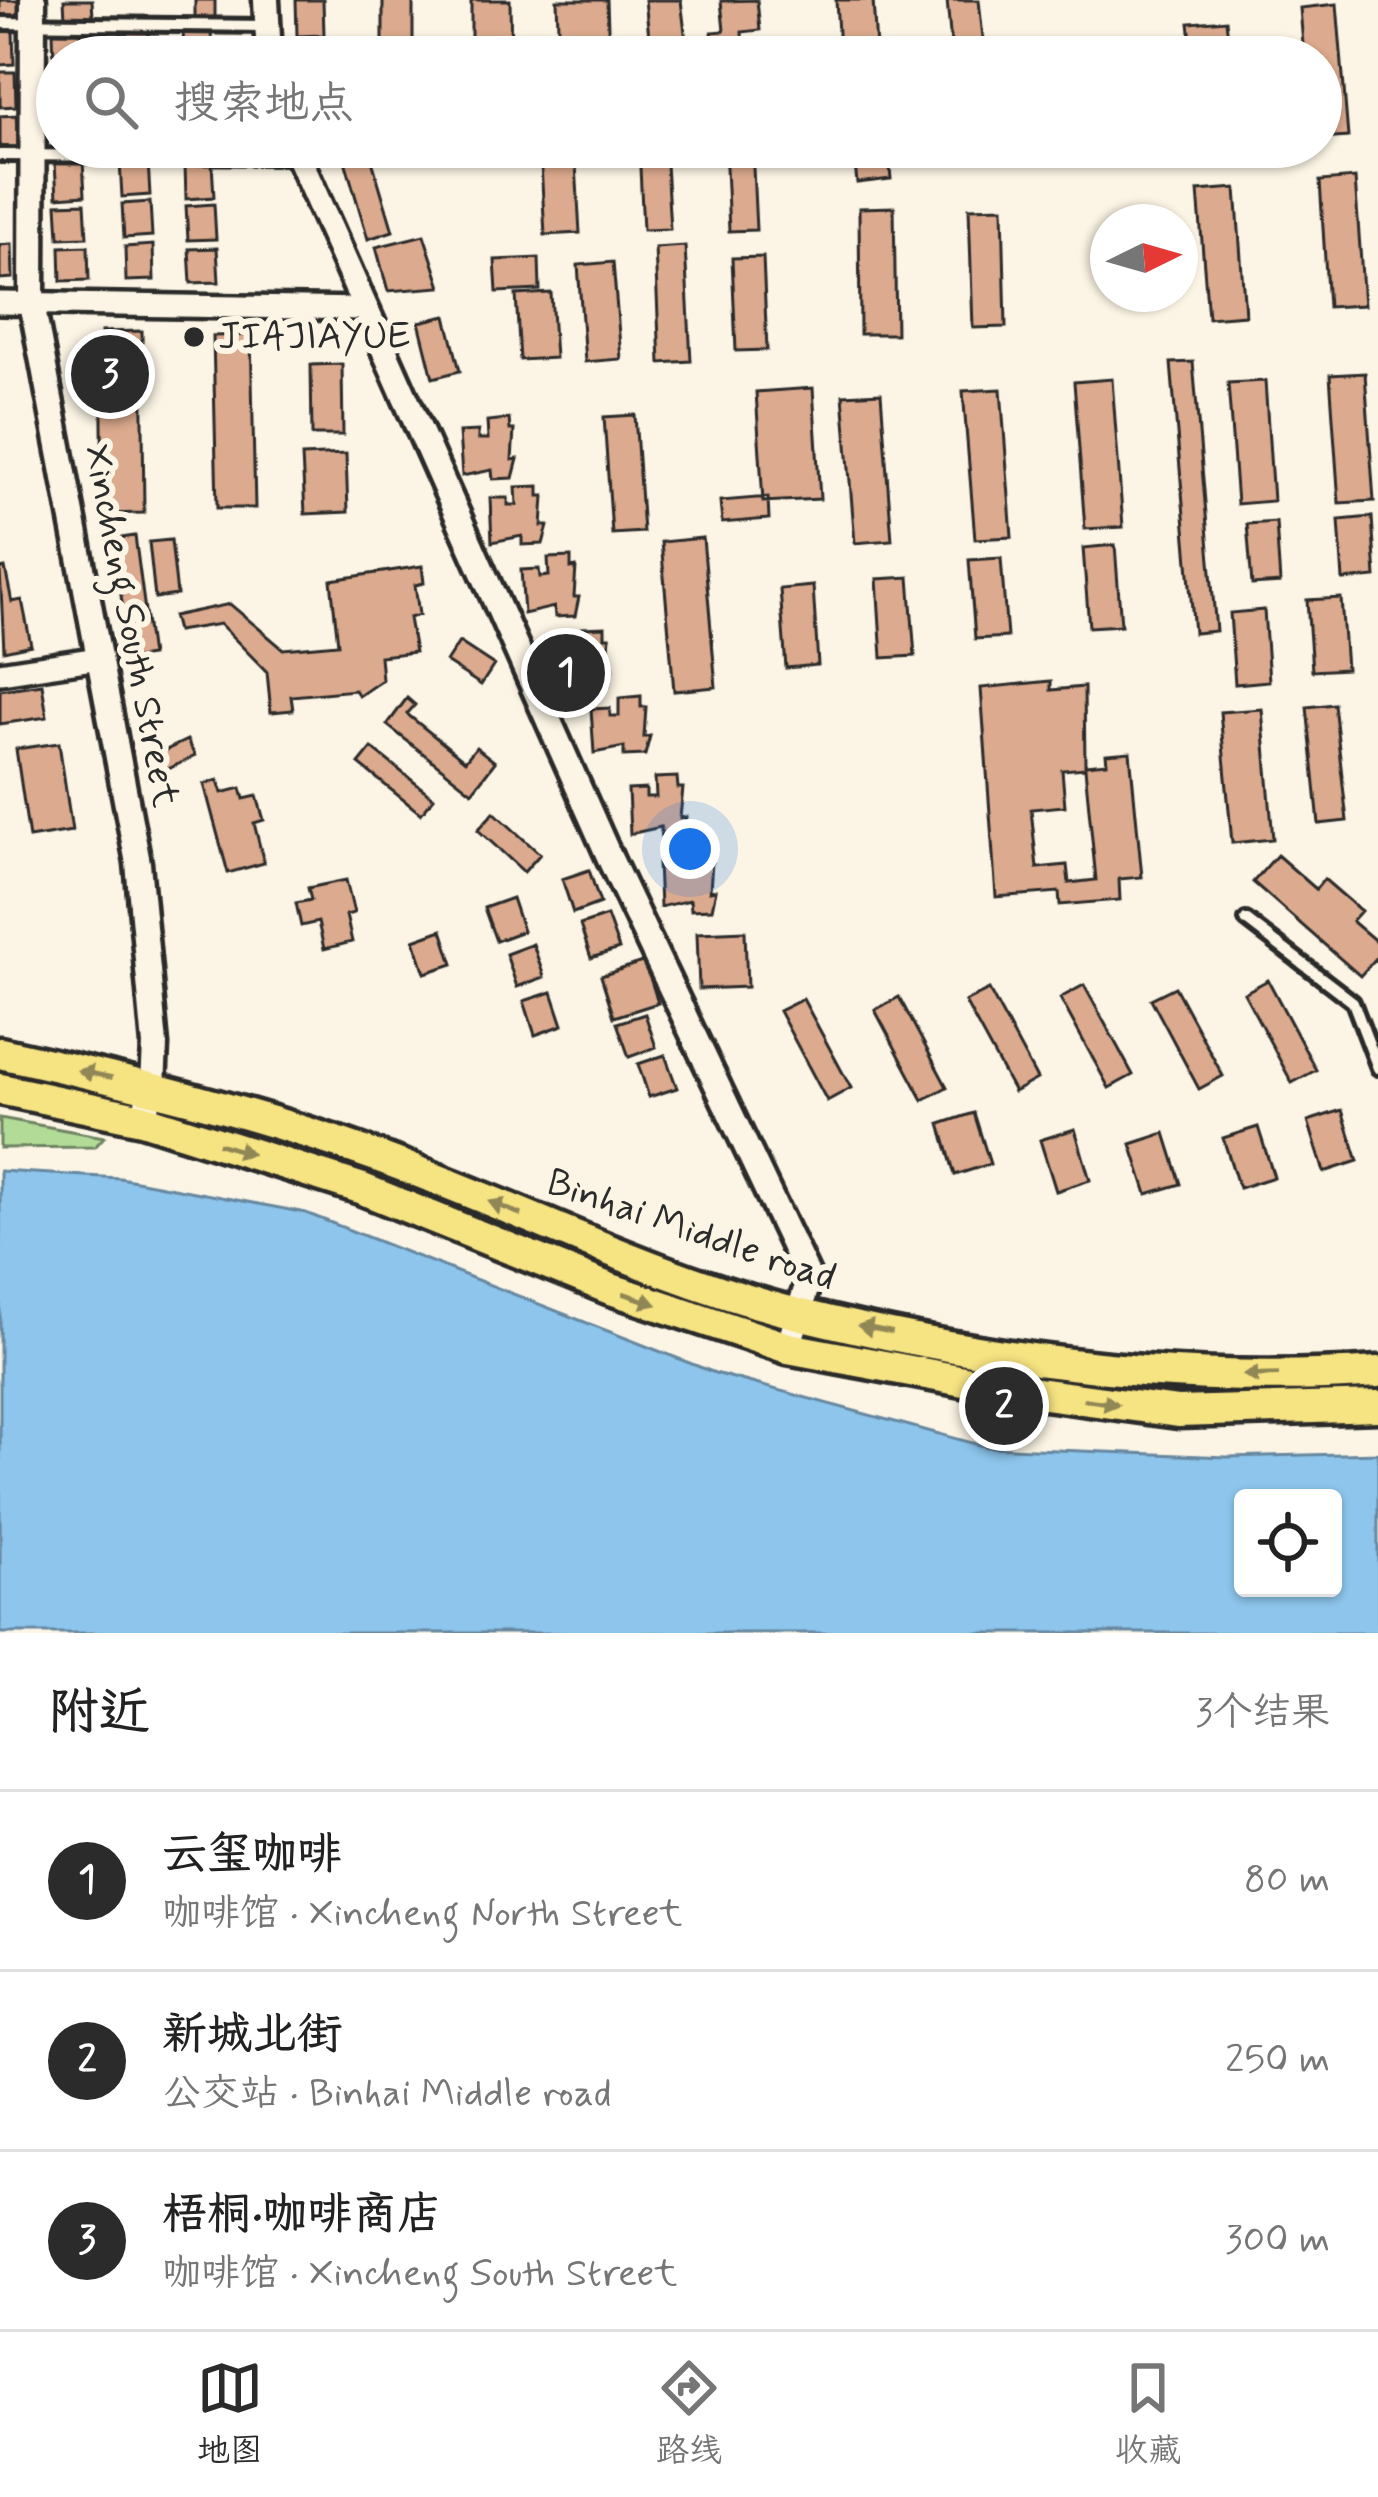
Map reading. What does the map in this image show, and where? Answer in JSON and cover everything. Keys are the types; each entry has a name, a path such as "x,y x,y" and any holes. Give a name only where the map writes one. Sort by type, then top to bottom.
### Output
{"main road":[{"name":"Binhai Middle road","path":"0,1053 153,1086 376,1156 623,1256 800,1315 1009,1354 1181,1377 1378,1372"},
{"name":"Binhai Middle road","path":"0,1089 142,1120 360,1188 608,1288 788,1348 1001,1388 1178,1412 1378,1406"}],"street":[{"path":"266,0 267,36"},
{"name":"Xincheng South Street","path":"33,11 32,304 138,863 154,992 153,1086 142,1120"},
{"path":"303,168 611,861 809,1279 788,1348"},
{"path":"0,303 367,309"},
{"path":"0,673 99,658"}],"lane":[{"path":"0,23 33,11 266,26"},
{"path":"0,155 36,155"},
{"path":"1246,920 1353,1002 1378,1068"}],"green space":[{"path":"0,1118 104,1137 95,1147 0,1148"}],"water":[{"path":"0,1171 120,1178 306,1213 715,1373 987,1447 1227,1457 1378,1453 1378,1633 0,1633"}],"building":[{"path":"0,0 21,0 22,17 0,18"},
{"path":"64,0 92,0 93,17 65,18"},
{"path":"195,0 215,0 215,19 195,19"},
{"path":"296,0 323,0 324,35 297,36"},
{"path":"383,0 413,0 413,36 383,36"},
{"path":"471,0 510,0 511,36 471,36"},
{"path":"557,0 607,0 608,36 558,36"},
{"path":"645,0 681,0 685,36 649,36"},
{"path":"757,0 760,30 742,32 742,36 712,36 712,32 724,31 721,1"},
{"path":"836,0 873,0 875,36 838,36"},
{"path":"947,0 979,0 983,36 950,36"},
{"path":"1337,4 1340,36 1302,36 1300,8"},
{"path":"1226,20 1228,36 1191,36 1189,23"},
{"path":"211,27 211,36 183,36 183,28"},
{"path":"13,30 14,64 0,65 0,31"},
{"path":"81,30 81,36 53,36 53,31"},
{"path":"148,30 148,36 121,36 121,31"},
{"path":"1342,64 1348,137 1342,137"},
{"path":"0,72 15,72 16,106 0,107"},
{"path":"17,115 19,149 0,150 0,116"},
{"path":"55,168 83,168 85,195 57,197"},
{"path":"120,168 148,168 150,195 122,197"},
{"path":"185,168 212,168 214,197 186,199"},
{"path":"347,168 374,168 393,231 368,239"},
{"path":"541,168 576,168 580,233 545,235"},
{"path":"640,168 666,168 670,229 643,230"},
{"path":"726,168 753,168 756,230 729,231"},
{"path":"855,168 890,168 891,179 857,183"},
{"path":"1355,178 1364,305 1328,307 1320,181"},
{"path":"1236,188 1245,315 1208,318 1198,191"},
{"path":"150,202 152,236 124,238 122,204"},
{"path":"85,203 87,237 59,238 57,204"},
{"path":"214,204 216,239 188,240 186,206"},
{"path":"894,207 896,334 860,334 859,208"},
{"path":"1003,207 1006,327 973,328 969,208"},
{"path":"424,235 441,287 388,291 376,247"},
{"path":"12,244 13,278 0,279 0,245"},
{"path":"153,245 154,280 126,281 125,247"},
{"path":"88,246 89,280 61,281 60,247"},
{"path":"685,246 691,361 660,363 655,248"},
{"path":"217,248 219,282 191,283 189,249"},
{"path":"763,257 767,350 736,351 732,258"},
{"path":"539,258 540,290 497,292 495,260"},
{"path":"613,262 621,359 585,362 578,265"},
{"path":"551,293 555,358 520,360 516,295"},
{"path":"446,316 460,371 433,378 419,322"},
{"path":"142,331 144,513 103,514 101,332"},
{"path":"251,335 255,508 217,508 213,336"},
{"path":"1193,362 1216,631 1194,633 1171,363"},
{"path":"342,364 343,435 312,435 311,365"},
{"path":"1365,373 1374,501 1339,503 1330,375"},
{"path":"1112,379 1123,527 1085,529 1074,382"},
{"path":"1265,381 1273,501 1237,504 1228,383"},
{"path":"813,388 820,499 763,502 756,392"},
{"path":"1001,389 1012,537 975,539 963,391"},
{"path":"881,393 892,540 855,543 843,395"},
{"path":"635,415 643,532 612,534 604,417"},
{"path":"509,419 510,430 514,430 512,460 518,459 513,478 493,479 492,470 462,476 459,432 478,431 478,439 488,439 487,421"},
{"path":"346,454 348,512 305,514 302,456"},
{"path":"539,486 539,496 544,496 542,526 548,526 543,544 522,545 522,536 492,542 490,498 508,498 508,505 517,505 516,487"},
{"path":"768,497 769,519 722,523 720,501"},
{"path":"1372,517 1376,577 1343,580 1339,520"},
{"path":"1276,522 1280,583 1252,585 1247,524"},
{"path":"135,536 151,656 129,659 114,539"},
{"path":"703,538 716,687 674,691 661,542"},
{"path":"171,540 177,595 155,598 149,542"},
{"path":"1115,545 1121,625 1089,627 1083,548"},
{"path":"571,557 571,568 576,567 574,597 579,597 575,616 555,617 554,607 524,614 521,570 539,569 540,577 549,576 548,558"},
{"path":"1001,558 1007,637 975,639 969,560"},
{"path":"422,566 424,583 415,585 419,615 409,618 415,652 380,656 382,680 359,696 355,690 291,696 293,710 271,712 267,672 220,624 177,631 173,616 230,604 283,649 338,644 331,580"},
{"path":"5,568 12,602 22,600 31,645 4,651 0,569"},
{"path":"909,577 915,656 882,658 877,579"},
{"path":"813,586 818,665 786,668 780,589"},
{"path":"1341,598 1346,669 1312,671 1307,600"},
{"path":"1264,610 1269,681 1235,684 1230,613"},
{"path":"605,627 605,637 610,637 607,667 613,667 609,685 588,686 588,677 558,683 555,639 573,638 574,646 583,646 582,628"},
{"path":"459,642 494,665 481,685 446,662"},
{"path":"1051,681 1051,690 1084,687 1085,765 1107,763 1106,754 1130,752 1142,877 1119,879 1120,900 1060,905 1059,892 996,897 981,688","holes":["1085,768 1096,880 1069,883 1067,865 1037,868 1031,809 1065,806 1062,770"]},
{"path":"42,684 47,717 0,724 0,690"},
{"path":"641,696 641,707 646,707 644,737 650,736 645,755 624,756 624,747 594,753 591,709 610,708 610,716 619,716 619,698"},
{"path":"407,698 415,705 407,714 465,761 476,747 495,762 472,792 387,725"},
{"path":"1334,704 1347,821 1319,824 1307,707"},
{"path":"1262,709 1273,839 1232,843 1220,712"},
{"path":"187,740 195,756 164,771 156,755"},
{"path":"59,743 72,831 29,838 16,749"},
{"path":"372,748 434,798 421,814 359,764"},
{"path":"677,777 678,788 683,788 680,818 686,817 682,836 661,837 661,827 630,834 628,790 646,789 646,797 656,797 655,778"},
{"path":"218,780 222,793 241,788 244,799 257,796 264,820 254,823 264,863 228,873 204,784"},
{"path":"494,812 540,854 524,872 478,830"},
{"path":"707,850 708,861 712,861 710,891 716,890 712,909 691,910 690,900 660,907 658,863 676,862 676,870 686,870 685,852"},
{"path":"1277,855 1316,889 1324,879 1361,911 1352,921 1378,943 1378,956 1360,976 1253,882"},
{"path":"589,870 600,903 573,913 562,879"},
{"path":"346,880 354,913 346,915 352,942 324,949 318,922 301,926 296,903 311,900 308,888"},
{"path":"512,898 523,931 496,941 484,908"},
{"path":"607,916 619,949 591,958 580,925"},
{"path":"442,930 453,964 425,973 414,940"},
{"path":"745,931 747,987 699,989 697,933"},
{"path":"533,944 544,977 517,987 506,954"},
{"path":"645,961 658,1003 614,1017 601,976"},
{"path":"1268,980 1316,1070 1292,1083 1244,993"},
{"path":"1084,985 1133,1075 1109,1088 1060,998"},
{"path":"1175,987 1223,1076 1199,1089 1151,999"},
{"path":"989,990 1037,1079 1014,1092 965,1002"},
{"path":"552,992 563,1025 535,1035 524,1001"},
{"path":"899,997 947,1087 923,1100 875,1010"},
{"path":"803,999 851,1088 827,1101 779,1011"},
{"path":"645,1014 656,1047 629,1057 617,1023"},
{"path":"665,1055 677,1088 649,1097 638,1064"},
{"path":"1342,1110 1358,1161 1324,1172 1308,1121"},
{"path":"974,1113 990,1164 955,1175 940,1124"},
{"path":"1258,1127 1274,1177 1239,1188 1223,1138"},
{"path":"1075,1129 1090,1180 1056,1191 1040,1140"},
{"path":"1165,1133 1181,1184 1147,1194 1131,1144"}],"place":[{"name":"JIAJIAYUE","path":"194,337"},
{"name":"梧桐·咖啡商店","path":"110,374"},
{"name":"云玺咖啡","path":"566,673"},
{"name":"新城北街","path":"1004,1406"}]}
